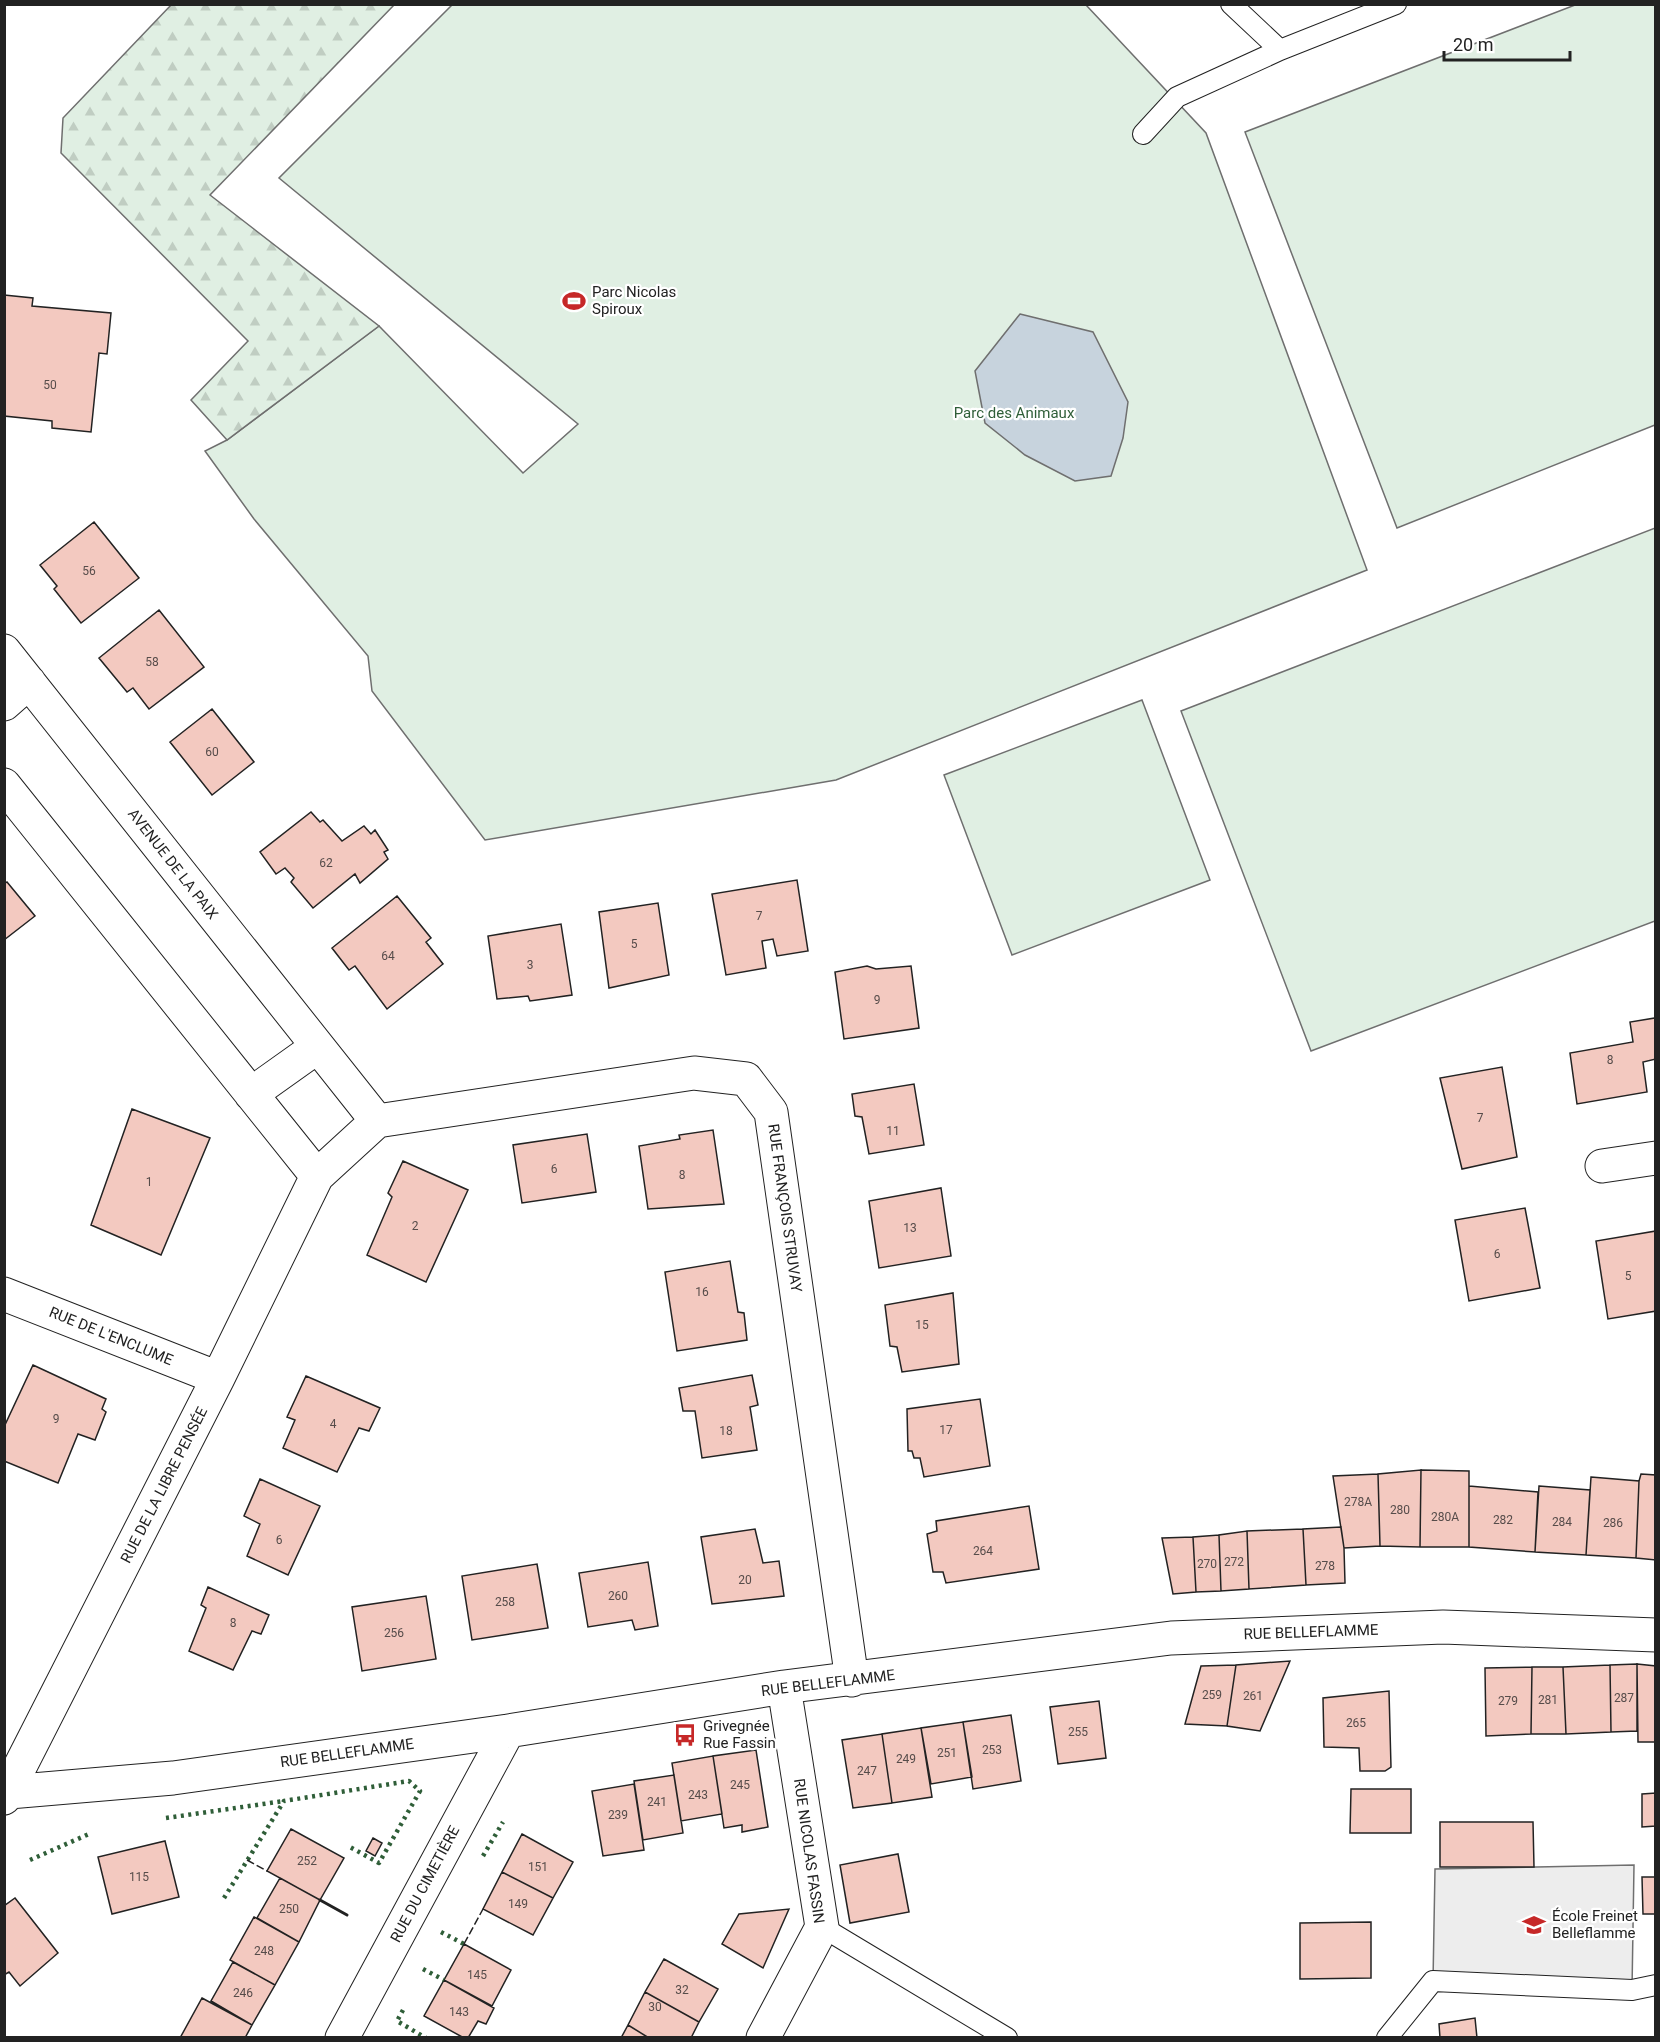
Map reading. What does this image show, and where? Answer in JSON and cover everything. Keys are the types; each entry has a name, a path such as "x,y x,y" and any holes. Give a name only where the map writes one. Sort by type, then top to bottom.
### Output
{"street":[{"name":"AVENUE DE LA PAIX","path":"4,651 377,1121"},
{"path":"4,704 29,682"},
{"path":"4,785 317,1176 377,1121"},
{"path":"251,1094 317,1047"},
{"name":"RUE FRANÇOIS STRUVAY","path":"377,1121 694,1073 746,1079 771,1112 852,1680"},
{"path":"1602,1166 1656,1158"},
{"name":"RUE DE LA LIBRE PENSÉE","path":"6,1793 218,1378 317,1176"},
{"name":"RUE DE L'ENCLUME","path":"4,1294 218,1378"},
{"name":"RUE BELLEFLAMME","path":"6,1793 173,1778 508,1731 784,1687 1170,1638 1443,1627 1656,1635"},
{"name":"RUE NICOLAS FASSIN","path":"763,2037 822,1927 784,1687"},
{"name":"RUE DU CIMETIÈRE","path":"342,2037 508,1731"}],"lane":[{"path":"1231,4 1281,50"},
{"path":"1143,134 1177,97 1281,50 1396,4"},
{"path":"822,1927 1007,2037"},
{"path":"1387,2037 1433,1981 1632,1990 1656,1986"}],"green space":[{"path":"172,4 394,5 210,195 379,326 227,440 191,400 248,341 61,153 63,118"},
{"name":"Parc des Animaux","path":"452,5 1086,5 1206,133 1367,570 836,780 485,840 372,691 368,656 254,519 205,451 227,440 379,326 523,473 578,424 279,178"},
{"path":"1575,5 1655,5 1655,425 1397,528 1245,132"},
{"path":"1655,528 1655,921 1311,1051 1181,711"},
{"path":"1142,700 1210,880 1012,955 944,775"}],"shaded area":[{"path":"1020,314 1093,332 1128,402 1123,438 1111,476 1075,481 1025,455 985,423 975,371"},
{"name":"École Freinet Belleflamme","path":"1634,1865 1632,1990 1433,1981 1435,1869"}],"building":[{"path":"4,295 33,298 32,306 111,313 107,354 99,353 91,432 52,428 52,421 4,416"},
{"path":"94,522 139,578 81,623 54,589 57,586 40,565"},
{"path":"159,610 204,667 149,709 133,688 127,692 99,658"},
{"path":"212,709 254,762 212,795 170,742"},
{"path":"311,812 320,822 323,820 342,841 364,826 371,834 375,830 388,850 384,852 388,859 360,883 355,874 313,908 291,882 294,878 285,868 276,874 260,852"},
{"path":"797,880 808,951 777,956 773,939 762,941 766,968 726,975 712,894"},
{"path":"7,882 35,916 4,940 4,884"},
{"path":"397,896 431,938 426,942 443,964 387,1009 355,966 349,970 332,948"},
{"path":"658,903 669,975 609,988 599,912"},
{"path":"561,924 572,995 530,1001 528,996 497,999 488,936"},
{"path":"867,966 876,969 911,966 919,1028 844,1039 835,972"},
{"path":"1655,1018 1656,1059 1643,1062 1647,1092 1577,1104 1570,1053 1633,1042 1630,1022"},
{"path":"1502,1067 1517,1157 1462,1169 1440,1078"},
{"path":"914,1084 924,1145 869,1154 862,1117 855,1116 852,1094"},
{"path":"132,1109 210,1138 161,1255 91,1225"},
{"path":"713,1130 724,1204 648,1209 639,1146 680,1139 679,1135"},
{"path":"587,1134 596,1192 522,1203 513,1145"},
{"path":"403,1161 468,1190 426,1282 367,1255 392,1197 388,1193"},
{"path":"941,1188 951,1256 879,1268 869,1201"},
{"path":"1525,1208 1540,1288 1469,1301 1455,1220"},
{"path":"1656,1231 1656,1311 1608,1319 1596,1241"},
{"path":"730,1261 738,1312 744,1313 747,1340 677,1351 665,1272"},
{"path":"953,1293 959,1364 902,1372 897,1347 890,1346 885,1305"},
{"path":"33,1365 106,1399 102,1409 106,1412 95,1440 78,1434 58,1483 4,1461 4,1427"},
{"path":"752,1375 758,1405 750,1407 757,1450 702,1458 695,1411 683,1411 679,1388"},
{"path":"306,1376 380,1408 369,1431 359,1428 337,1472 283,1448 295,1420 287,1417"},
{"path":"980,1399 990,1466 924,1477 920,1458 914,1458 912,1451 908,1451 907,1409"},
{"path":"1421,1470 1469,1471 1469,1547 1420,1547"},
{"path":"1421,1470 1420,1547 1380,1546 1378,1474"},
{"path":"1378,1474 1380,1546 1344,1548 1333,1476"},
{"path":"1641,1474 1656,1475 1656,1560 1636,1558"},
{"path":"1591,1477 1639,1481 1636,1558 1586,1555"},
{"path":"260,1479 320,1506 288,1575 247,1556 260,1524 244,1516"},
{"path":"1469,1486 1538,1492 1535,1552 1469,1547"},
{"path":"1539,1486 1590,1490 1586,1555 1535,1552"},
{"path":"1029,1506 1039,1569 946,1583 943,1572 933,1572 927,1534 937,1531 936,1521"},
{"path":"1341,1527 1345,1583 1306,1585 1303,1529"},
{"path":"755,1529 763,1563 779,1561 784,1596 712,1604 701,1537"},
{"path":"1303,1529 1306,1585 1249,1589 1247,1531"},
{"path":"1247,1531 1249,1589 1221,1591 1219,1535"},
{"path":"1219,1535 1221,1591 1196,1592 1193,1537"},
{"path":"1193,1537 1196,1592 1173,1594 1162,1538"},
{"path":"648,1562 658,1626 635,1630 632,1620 588,1627 579,1573"},
{"path":"537,1564 548,1628 472,1640 462,1576"},
{"path":"208,1587 269,1615 261,1634 252,1631 233,1670 189,1651 206,1608 201,1605"},
{"path":"426,1596 436,1659 362,1671 352,1607"},
{"path":"1290,1661 1260,1731 1227,1726 1236,1665"},
{"path":"1637,1664 1637,1731 1611,1732 1610,1665"},
{"path":"1637,1664 1656,1666 1656,1742 1638,1742"},
{"path":"1236,1665 1227,1726 1185,1724 1201,1666"},
{"path":"1610,1665 1611,1732 1566,1734 1563,1667"},
{"path":"1532,1667 1563,1667 1566,1734 1531,1734"},
{"path":"1532,1667 1531,1734 1486,1736 1485,1668"},
{"path":"1389,1691 1391,1767 1385,1771 1360,1771 1359,1748 1324,1747 1323,1698"},
{"path":"1099,1701 1106,1758 1058,1764 1050,1707"},
{"path":"1011,1715 1021,1781 973,1789 963,1722"},
{"path":"963,1722 972,1777 931,1784 921,1728"},
{"path":"921,1728 932,1797 892,1803 882,1734"},
{"path":"882,1734 892,1803 853,1808 842,1740"},
{"path":"756,1750 768,1827 742,1832 742,1825 724,1828 713,1756"},
{"path":"713,1756 722,1814 681,1821 672,1763"},
{"path":"674,1775 683,1833 643,1840 634,1781"},
{"path":"634,1784 644,1850 603,1856 592,1791"},
{"path":"1351,1789 1411,1789 1411,1833 1350,1833"},
{"path":"1656,1793 1656,1826 1642,1827 1642,1794"},
{"path":"1440,1822 1533,1822 1534,1867 1440,1867"},
{"path":"291,1829 344,1858 320,1900 267,1871"},
{"path":"522,1834 573,1862 553,1898 502,1872"},
{"path":"373,1838 382,1843 375,1856 366,1851"},
{"path":"165,1841 179,1897 112,1914 98,1857"},
{"path":"898,1854 909,1912 850,1923 840,1865"},
{"path":"502,1872 553,1898 533,1935 483,1909"},
{"path":"1642,1877 1656,1877 1656,1914 1643,1914"},
{"path":"280,1878 320,1900 299,1942 257,1918"},
{"path":"15,1898 58,1953 20,1986 9,1972 4,1975 4,1906"},
{"path":"789,1909 763,1968 722,1944 739,1914"},
{"path":"254,1917 299,1942 275,1985 230,1960"},
{"path":"1371,1922 1371,1978 1300,1979 1300,1923"},
{"path":"464,1944 511,1970 492,2006 444,1980"},
{"path":"664,1959 718,1989 699,2022 645,1992"},
{"path":"233,1962 275,1985 252,2025 211,2001"},
{"path":"444,1980 494,2008 486,2024 478,2021 468,2038 424,2016"},
{"path":"645,1992 699,2022 691,2038 649,2038 628,2025"},
{"path":"202,1998 252,2025 245,2038 180,2038"},
{"path":"1475,2018 1477,2038 1440,2038 1439,2024"},
{"path":"628,2025 649,2038 621,2038"}],"hedge":[{"path":"224,1898 284,1801 409,1781 420,1791 379,1863 350,1847"},
{"path":"166,1818 284,1801"},
{"path":"483,1856 503,1822"},
{"path":"30,1860 89,1834"},
{"path":"441,1932 464,1944"},
{"path":"423,1969 444,1980"},
{"path":"403,2010 397,2021 426,2038"}],"fence":[{"path":"247,1860 267,1871"},
{"path":"464,1944 483,1909"}],"wall":[{"path":"320,1900 347,1915"}],"place":[{"name":"Parc Nicolas Spiroux","path":"574,301"},
{"name":"Grivegnée Rue Fassin","path":"685,1735"},
{"name":"École Freinet Belleflamme","path":"1534,1925"}]}
